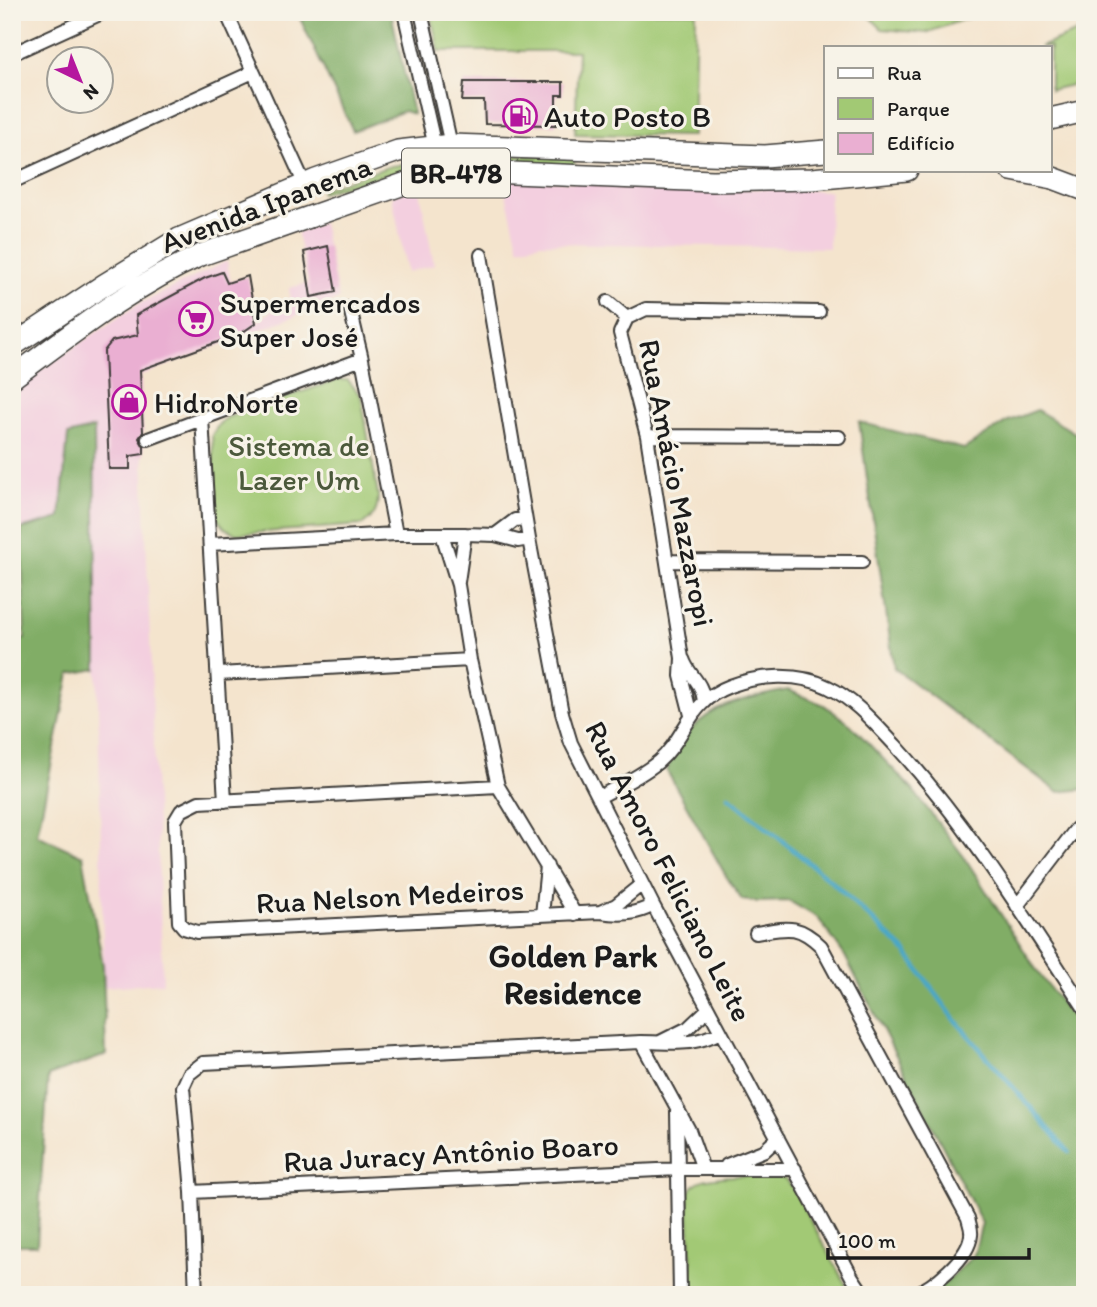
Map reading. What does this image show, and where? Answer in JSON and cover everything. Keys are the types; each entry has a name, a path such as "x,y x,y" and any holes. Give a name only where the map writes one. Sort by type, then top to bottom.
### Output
{"main road":[{"path":"1052,119 1085,111"},
{"name":"Avenida Ipanema","path":"12,346 167,245 305,185 398,152 443,146 765,156 824,151"},
{"name":"Avenida Ipanema","path":"12,378 120,300 177,266 201,255 421,178 475,172 713,181 812,179 886,172"},
{"path":"1022,172 1054,178 1085,190"},
{"path":"201,255 215,242 292,207 305,185"},
{"path":"12,366 47,353"}],"street":[{"path":"12,54 104,12"},
{"path":"226,12 305,185"},
{"path":"404,12 443,146"},
{"path":"421,12 443,146"},
{"path":"12,182 253,72"},
{"name":"Rua Amoro Feliciano Leite","path":"481,255 529,539 562,713 571,743 720,1032 864,1295"},
{"path":"608,303 627,318 646,309 819,312"},
{"path":"350,308 396,534"},
{"name":"Rua Amácio Mazzaropi","path":"627,318 620,333 647,436 682,658 681,676 691,715"},
{"path":"148,439 362,359"},
{"path":"202,418 225,801 498,786"},
{"path":"647,436 839,437"},
{"path":"495,535 515,520 526,519"},
{"path":"210,544 396,534 495,535 518,541 529,539"},
{"path":"442,534 457,585 470,660 498,786 575,914"},
{"path":"457,585 465,534"},
{"path":"667,561 862,562"},
{"name":"Rua Amácio Mazzaropi","path":"682,658 702,688 704,702"},
{"path":"218,674 470,660"},
{"path":"702,688 713,691 757,678 804,679 828,687 847,699 877,726 947,807 1085,1009"},
{"path":"599,797 659,761 691,715 704,702 728,687"},
{"name":"Rua Nelson Medeiros","path":"225,801 200,802 181,811 175,821 177,915 184,928 197,932 600,912 616,915 653,905"},
{"path":"1017,906 1076,829"},
{"path":"542,915 547,866"},
{"name":"Rua Nelson Medeiros","path":"600,912 615,905 642,884"},
{"path":"756,933 789,928 806,932 821,946 968,1218 971,1238 964,1254 927,1289 913,1295"},
{"path":"660,1042 688,1028 708,1009"},
{"path":"196,1295 192,1192 183,1087 189,1074 202,1063 641,1042 687,1044 705,1041 720,1032"},
{"path":"641,1042 707,1169"},
{"path":"677,1111 680,1295"},
{"name":"Rua Juracy Antônio Boaro","path":"707,1169 747,1159 765,1150 778,1138"},
{"name":"Rua Juracy Antônio Boaro","path":"192,1192 679,1169 795,1169"},
{"path":"851,1295 852,1277"}],"shaded area":[{"path":"502,178 624,185 830,191 829,248 541,243 519,248"},
{"path":"419,186 434,265 407,272 392,196"},
{"path":"322,223 339,299 140,376 163,983 104,987 92,430 68,436 60,519 21,529 15,387 137,305 227,261 231,284 246,280 258,322 290,297 289,288 308,283 297,233"}],"green space":[{"path":"297,12 391,12 413,114 404,111 353,131"},
{"path":"430,12 696,12 693,136 575,134 578,51 439,51"},
{"path":"865,12 979,14 926,33 882,29"},
{"path":"1085,29 1085,82 1052,90 1052,46 1042,46"},
{"path":"479,155 575,156 574,166 438,167 388,174 321,193 322,189 391,166"},
{"name":"Sistema de Lazer Um","path":"337,380 348,380 361,396 378,495 373,516 362,525 236,534 225,528 217,518 212,435 219,424 228,417"},
{"path":"1037,410 1085,439 1085,789 1058,792 894,668 859,422 964,449 1006,422"},
{"path":"94,428 97,669 70,674 37,835 83,856 103,965 106,1055 48,1076 37,1245 12,1245 12,640 25,639 21,529 60,518 68,435"},
{"path":"788,690 824,705 851,725 912,789 965,858 1039,974 1085,1034 1085,1295 932,1295 974,1255 982,1223 845,956 818,918 789,901 742,900 667,771 682,741 703,719 743,700"},
{"path":"772,1174 785,1179 794,1190 846,1285 843,1295 693,1295 688,1196 692,1188 698,1182 712,1178"}],"building":[{"path":"464,82 563,82 563,95 556,95 556,125 485,124 484,101 462,101"},
{"path":"328,246 336,292 311,297 304,252"},
{"name":"Supermercados Super José","path":"222,272 227,283 248,276 256,323 240,334 140,370 143,432 139,438 144,454 130,456 130,469 109,469 104,351 112,341 138,335 136,315 205,278"}],"waterway":[{"path":"728,796 831,881 905,951 956,1021 1069,1152"}],"place":[{"name":"Auto Posto B","path":"520,116"},
{"name":"Supermercados Super José","path":"196,319"},
{"name":"HidroNorte","path":"129,402"}],"district":[{"name":"Golden Park Residence","path":"573,974"}]}
